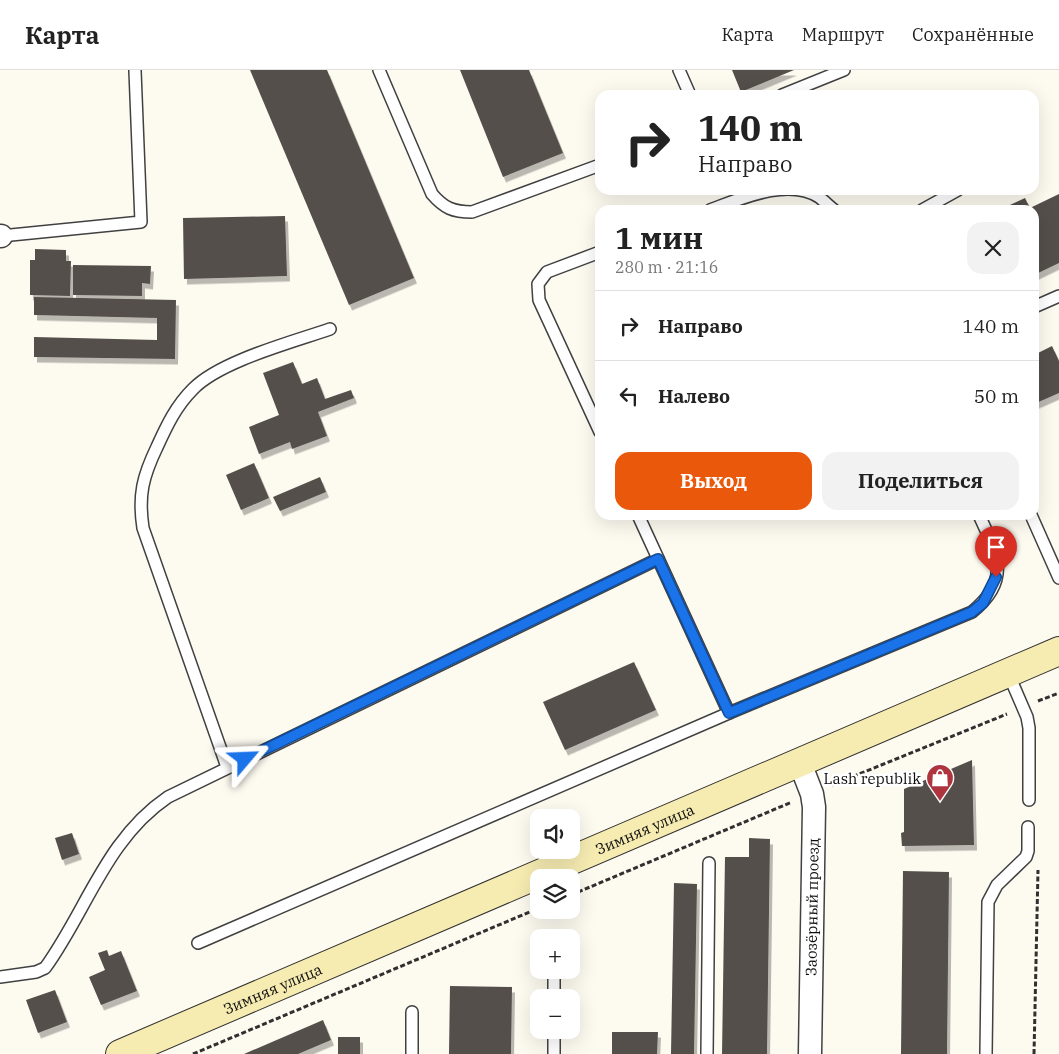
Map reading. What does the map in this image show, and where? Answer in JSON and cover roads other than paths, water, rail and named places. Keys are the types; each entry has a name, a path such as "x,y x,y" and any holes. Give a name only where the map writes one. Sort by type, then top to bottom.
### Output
{"main road":[{"name":"Зимняя улица","path":"120,1054 1059,651"}],"street":[{"name":"Заозёрный проезд","path":"800,763 812,794 814,807 810,1054"}],"lane":[{"path":"379,70 432,194 442,206 456,212 472,212 595,167"},
{"path":"679,70 688,90"},
{"path":"0,236 141,222 135,71"},
{"path":"793,90 837,71"},
{"path":"723,205 749,195"},
{"path":"814,195 828,205"},
{"path":"931,205 949,195"},
{"path":"595,254 547,272 538,284 539,300 595,421"},
{"path":"1039,305 1059,296"},
{"path":"227,767 143,528 140,507 143,476 172,414 195,387 236,362 330,329"},
{"path":"640,520 729,713"},
{"path":"198,943 729,713 972,612 983,603 991,590 998,563 996,552 981,520"},
{"path":"1033,520 1059,578"},
{"path":"0,977 36,972 45,968 106,864 139,820 168,797 658,559"},
{"path":"1008,673 1028,723 1029,800"},
{"path":"986,1054 988,902 997,885 1026,857 1028,851 1028,827"},
{"path":"707,1054 709,863"},
{"path":"412,1012 412,1054"},
{"path":"554,1039 554,1054"}],"place":[{"name":"Lash republik","path":"940,802"}]}
